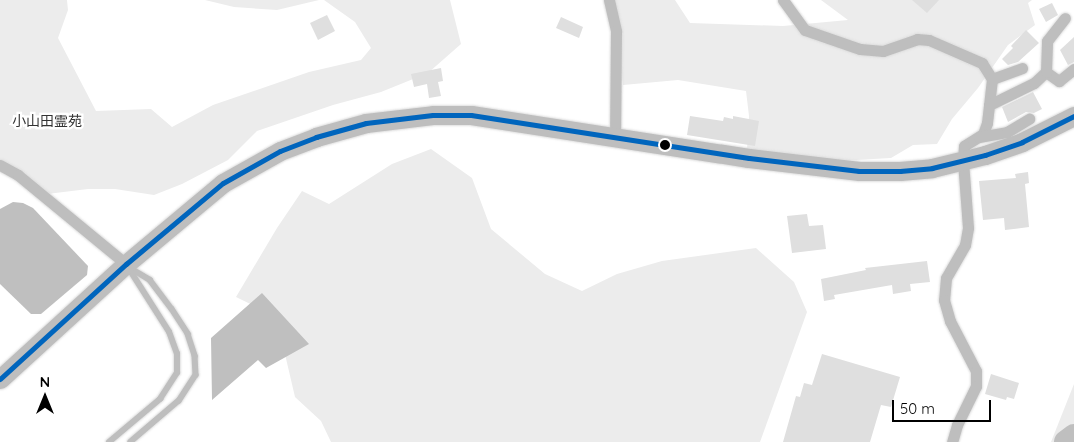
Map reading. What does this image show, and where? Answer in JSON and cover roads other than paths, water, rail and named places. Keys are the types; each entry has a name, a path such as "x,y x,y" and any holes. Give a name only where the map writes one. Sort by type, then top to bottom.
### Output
{"highway":[{"path":"0,379 126,264 197,203 252,165 316,137 366,123 425,116 471,115 749,158 859,171 900,171 963,161 1022,142 1074,116"}],"street":[{"path":"610,0 616,31 615,136"},
{"path":"783,0 805,30 860,48 883,51 917,39 929,40 982,62 992,79 987,123 983,134 964,146 963,161 968,228 965,245 946,278 944,300 950,321 976,371 976,386 957,425 952,442"},
{"path":"989,106 1034,83 1046,72 1047,41 1066,18"},
{"path":"992,79 1022,68"},
{"path":"1046,72 1058,80 1074,69"},
{"path":"978,138 1007,132 1030,119"},
{"path":"0,165 18,175 126,264"}],"lane":[{"path":"110,442 160,399 177,373 176,354 169,332 126,264"},
{"path":"126,264 150,280 188,334 195,356 196,375 179,401 130,442"}],"waterway":[{"path":"1066,442 1074,436"}],"park label":[{"name":"小山田霊苑","path":"47,121"}]}
